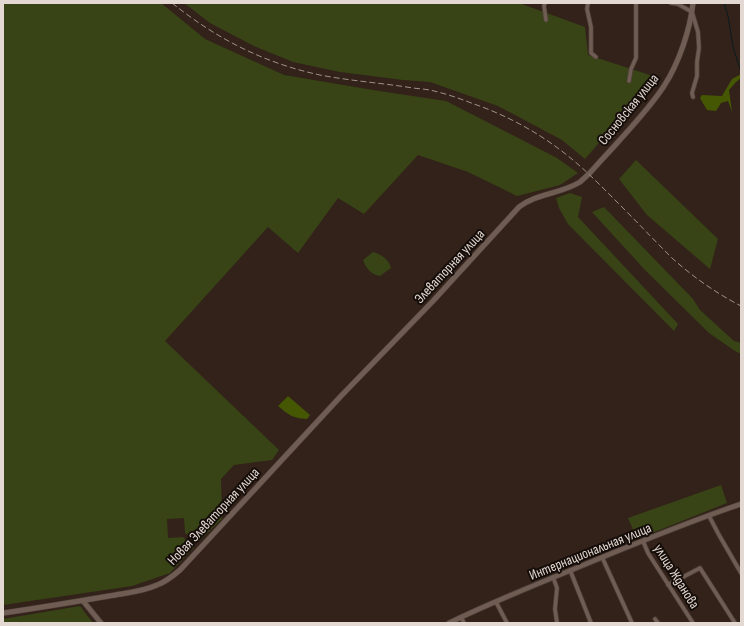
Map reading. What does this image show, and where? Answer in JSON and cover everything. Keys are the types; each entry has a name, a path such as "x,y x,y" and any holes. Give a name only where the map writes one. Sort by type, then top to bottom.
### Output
{"main road":[{"name":"Сосновская улица","path":"590,173 643,114 666,84 689,28 693,3"},
{"name":"Элеваторная улица","path":"341,396 433,301 519,207 525,202 534,198 569,187 582,180 590,173"},
{"name":"Новая Элеваторная улица","path":"3,613 142,590 156,586 171,578 185,565 341,396"}],"street":[{"path":"545,3 546,20"},
{"path":"588,3 587,9 591,27 591,53 596,57"},
{"path":"629,81 631,69 636,58 636,3"},
{"path":"671,3 678,4 692,12"},
{"name":"Сосновская улица","path":"692,12 698,32 699,48 697,76 692,93 693,97"},
{"name":"Интернациональная улица","path":"448,623 553,577 643,540 741,504"},
{"path":"709,516 741,573"},
{"name":"улица Жданова","path":"643,540 648,553 693,623"},
{"path":"602,557 632,623"},
{"path":"668,585 700,568 735,623"},
{"path":"570,570 591,623"},
{"path":"553,577 557,588 555,609 557,623"},
{"path":"83,600 101,623"},
{"path":"496,602 507,623"},
{"path":"461,617 464,623"},
{"path":"655,619 658,623"}],"green space":[{"path":"3,3 161,3 205,39 284,75 446,101 557,158 578,173 560,185 517,196 468,172 418,155 364,214 338,198 298,253 268,227 165,341 279,450 272,460 234,465 221,479 222,519 199,541 185,533 184,518 167,519 168,538 183,537 194,547 170,573 132,586 3,605"},
{"path":"184,3 519,3 585,27 588,55 656,77 585,159 562,140 498,106 430,82 340,72 293,62 254,46 210,23"},
{"path":"741,74 741,78 729,90 732,112 728,101 721,103 716,111 707,110 700,98 702,95 722,96 732,79"},
{"path":"636,160 718,239 710,269 647,215 619,179"},
{"path":"570,193 582,197 578,217 678,324 674,331 568,224 559,208 556,198"},
{"path":"604,207 693,299 700,310 734,341 741,343 741,354 709,333 645,270 592,212"},
{"path":"373,252 384,258 391,268 380,276 369,271 363,260"},
{"path":"288,396 310,415 307,419 291,416 278,406"},
{"path":"721,485 727,503 637,539 628,518"},
{"path":"80,606 93,623 3,623 3,619"}],"waterway":[{"path":"724,3 728,16 733,47 741,72"}],"railway":[{"path":"172,3 206,28 242,48 280,64 320,75 439,92 485,108 518,123 549,142 590,175 672,258 688,272 723,296 741,306"}]}
